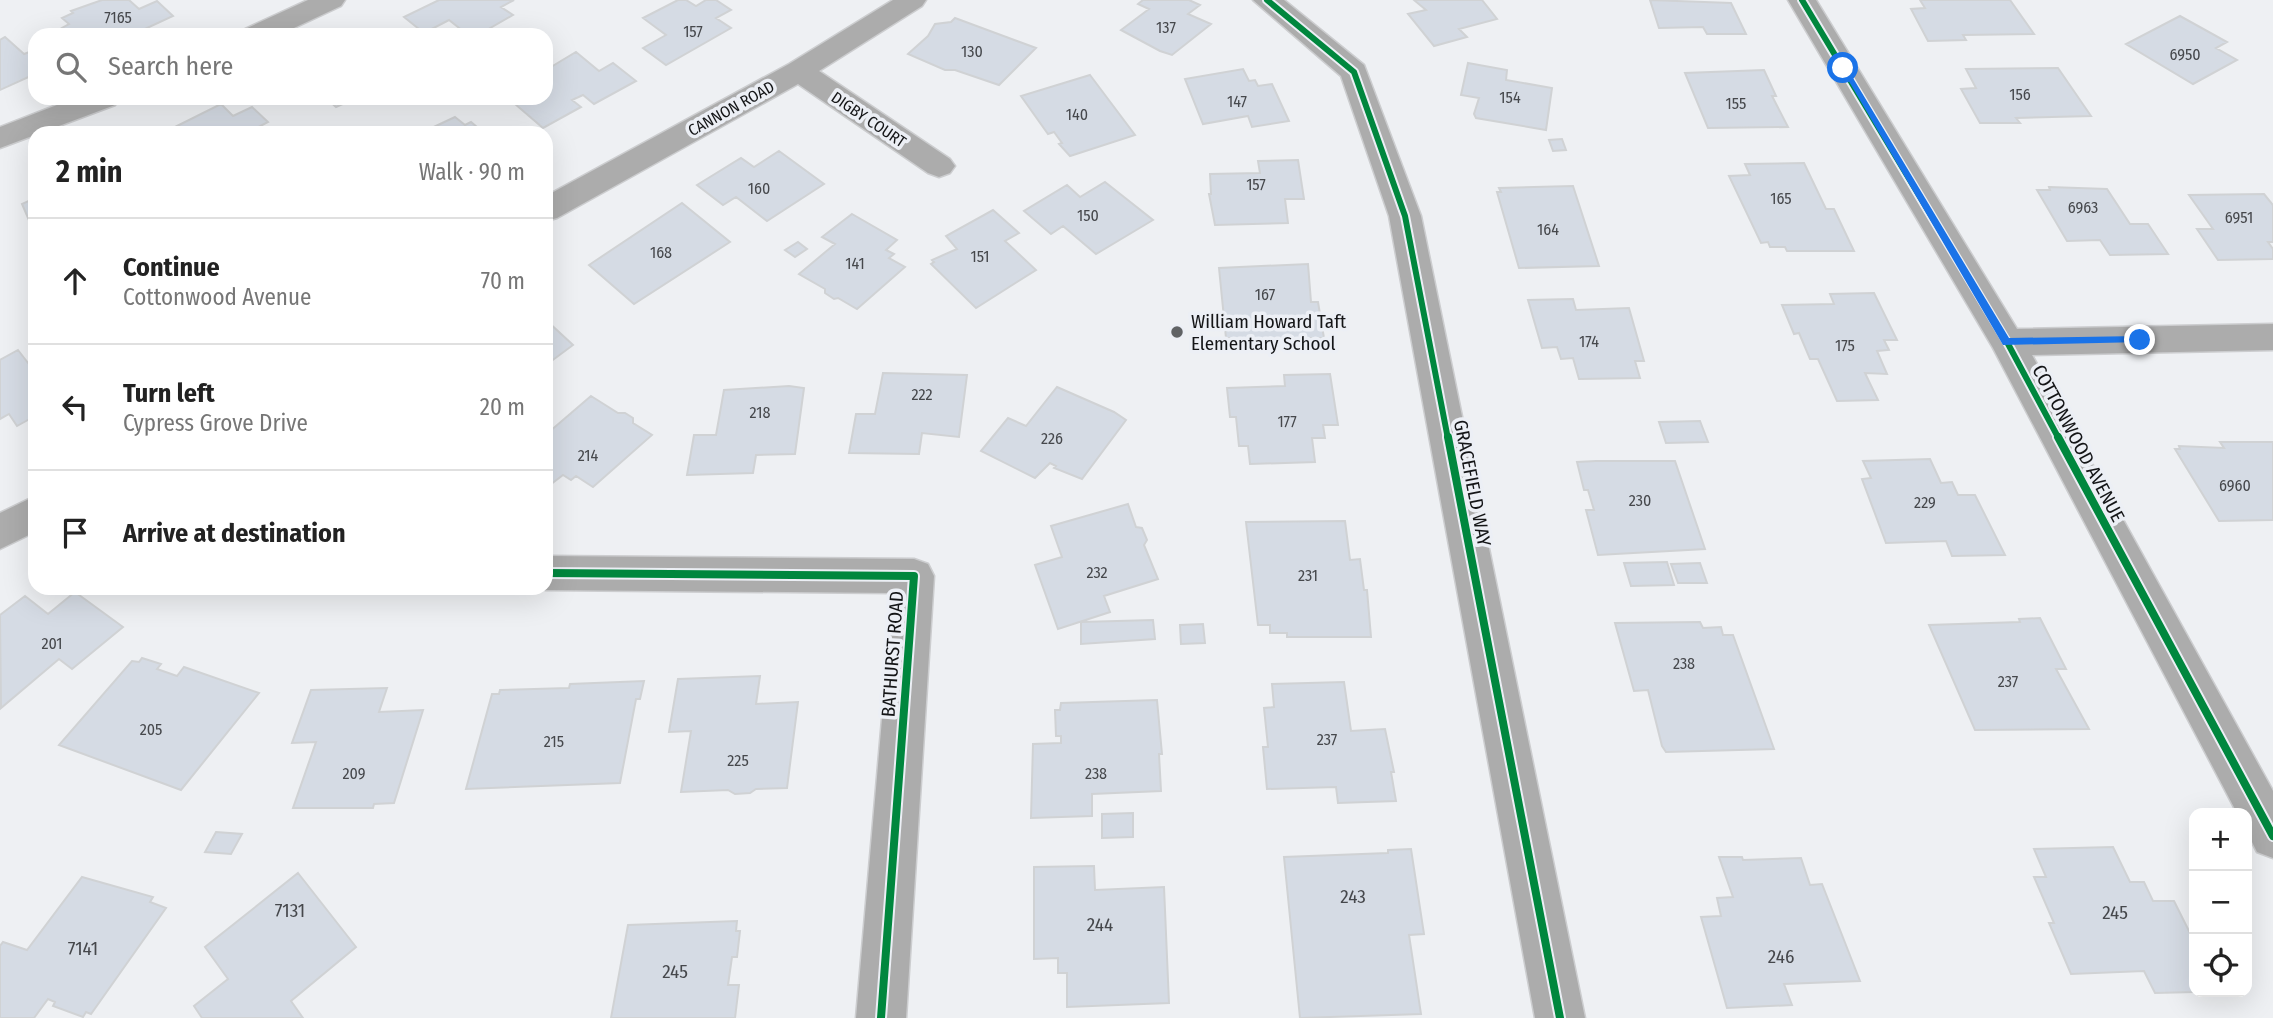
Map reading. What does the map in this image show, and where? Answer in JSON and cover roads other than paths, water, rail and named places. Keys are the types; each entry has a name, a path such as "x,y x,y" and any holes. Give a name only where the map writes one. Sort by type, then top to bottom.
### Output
{"street":[{"path":"270,28 331,0"},
{"name":"CANNON ROAD","path":"553,206 799,71 912,0"},
{"name":"GRACEFIELD WAY","path":"1267,0 1354,72 1405,216 1560,1018"},
{"name":"COTTONWOOD AVENUE","path":"1802,0 2007,342 2273,836"},
{"name":"DIGBY COURT","path":"799,71 939,166"},
{"path":"31,126 86,105"},
{"path":"0,138 28,127"},
{"path":"2007,342 2273,337"},
{"path":"0,533 28,516"},
{"name":"BATHURST ROAD","path":"553,573 914,576 881,1018"}],"place":[{"name":"William Howard Taft Elementary School","path":"1177,332"}]}
